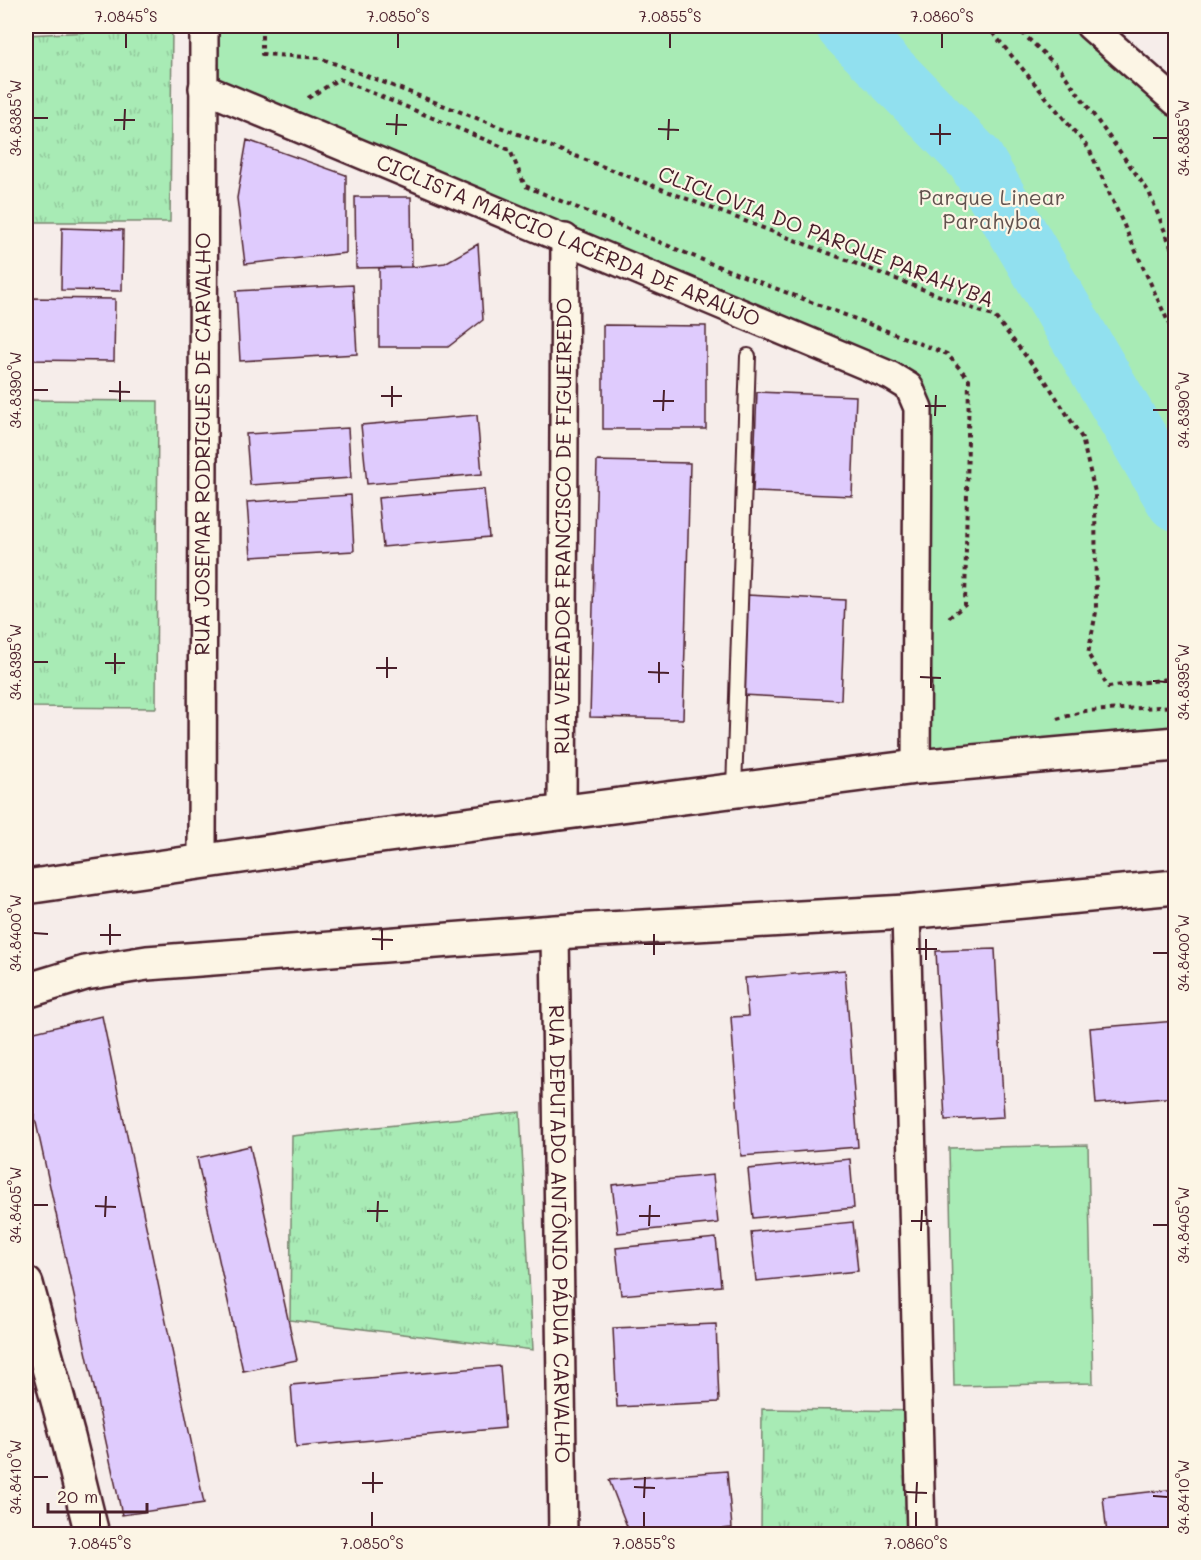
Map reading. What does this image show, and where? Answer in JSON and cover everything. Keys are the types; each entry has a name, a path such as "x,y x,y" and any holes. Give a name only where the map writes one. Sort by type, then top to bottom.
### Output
{"main road":[{"path":"26,887 562,812 916,767 1176,744"},
{"path":"26,991 85,973 147,963 555,932 906,912 1176,887"},
{"path":"26,1284 92,1534"}],"street":[{"name":"RUA JOSEMAR RODRIGUES DE CARVALHO","path":"202,861 204,26"},
{"path":"1090,26 1176,102"},
{"name":"CICLISTA MÁRCIO LACERDA DE ARAÚJO","path":"203,88 891,376 909,387 918,408 916,767"},
{"name":"RUA VEREADOR FRANCISCO DE FIGUEIREDO","path":"562,812 565,238"},
{"path":"906,912 921,1534"},
{"name":"RUA DEPUTADO ANTÔNIO PÁDUA CARVALHO","path":"555,932 563,1534"}],"lane":[{"path":"734,790 748,356"}],"path":[{"name":"CLICLOVIA DO PARQUE PARAHYBA","path":"262,26 262,54 320,58 995,316 1047,383 1082,438 1095,492 1096,612 1088,654 1108,687 1176,678"},
{"path":"987,26 1089,149 1176,339"},
{"path":"1015,26 1061,70 1149,192 1176,259"}],"green space":[{"name":"Parque Linear Parahyba","path":"201,26 1082,26 1175,102 1175,742 922,766 921,380 200,81"},
{"path":"172,28 170,222 26,222 26,35"},
{"path":"26,400 158,401 156,708 26,707"},
{"path":"520,1112 533,1350 290,1320 292,1136"},
{"path":"1088,1145 1093,1383 954,1386 949,1148"},
{"path":"762,1409 931,1411 929,1534 761,1534"}],"building":[{"path":"247,140 346,175 346,253 245,264 237,198"},
{"path":"355,197 411,197 412,267 356,268"},
{"path":"62,228 123,230 122,291 61,290"},
{"path":"478,244 483,320 448,347 379,347 379,268 445,263"},
{"path":"353,285 357,354 240,361 236,291"},
{"path":"26,298 115,299 114,361 26,360"},
{"path":"603,325 706,326 706,429 603,429"},
{"path":"757,392 856,396 852,496 753,492"},
{"path":"477,415 482,474 367,484 361,425"},
{"path":"348,428 351,478 250,485 246,434"},
{"path":"597,461 690,463 683,719 590,717"},
{"path":"484,489 489,537 383,547 378,498"},
{"path":"351,495 354,551 251,557 247,502"},
{"path":"747,595 845,600 841,700 742,695"},
{"path":"995,949 1004,1117 945,1120 936,951"},
{"path":"845,970 858,1147 741,1156 731,1017 748,1016 745,978"},
{"path":"102,1016 204,1503 122,1515 26,1077 26,1034"},
{"path":"1176,1021 1176,1097 1096,1104 1090,1028"},
{"path":"250,1146 297,1360 243,1371 197,1158"},
{"path":"850,1159 854,1208 753,1218 748,1169"},
{"path":"713,1175 718,1223 618,1233 612,1185"},
{"path":"853,1222 858,1271 756,1281 751,1232"},
{"path":"716,1238 721,1286 621,1295 616,1248"},
{"path":"716,1324 719,1402 617,1407 613,1328"},
{"path":"500,1366 505,1428 296,1447 291,1385"},
{"path":"727,1471 732,1528 670,1534 630,1534 609,1480"},
{"path":"1176,1489 1176,1530 1139,1534 1107,1534 1103,1497"},
{"path":"389,1526 390,1534 292,1534"}],"waterway":[{"path":"845,26 975,159 1176,502"}]}
